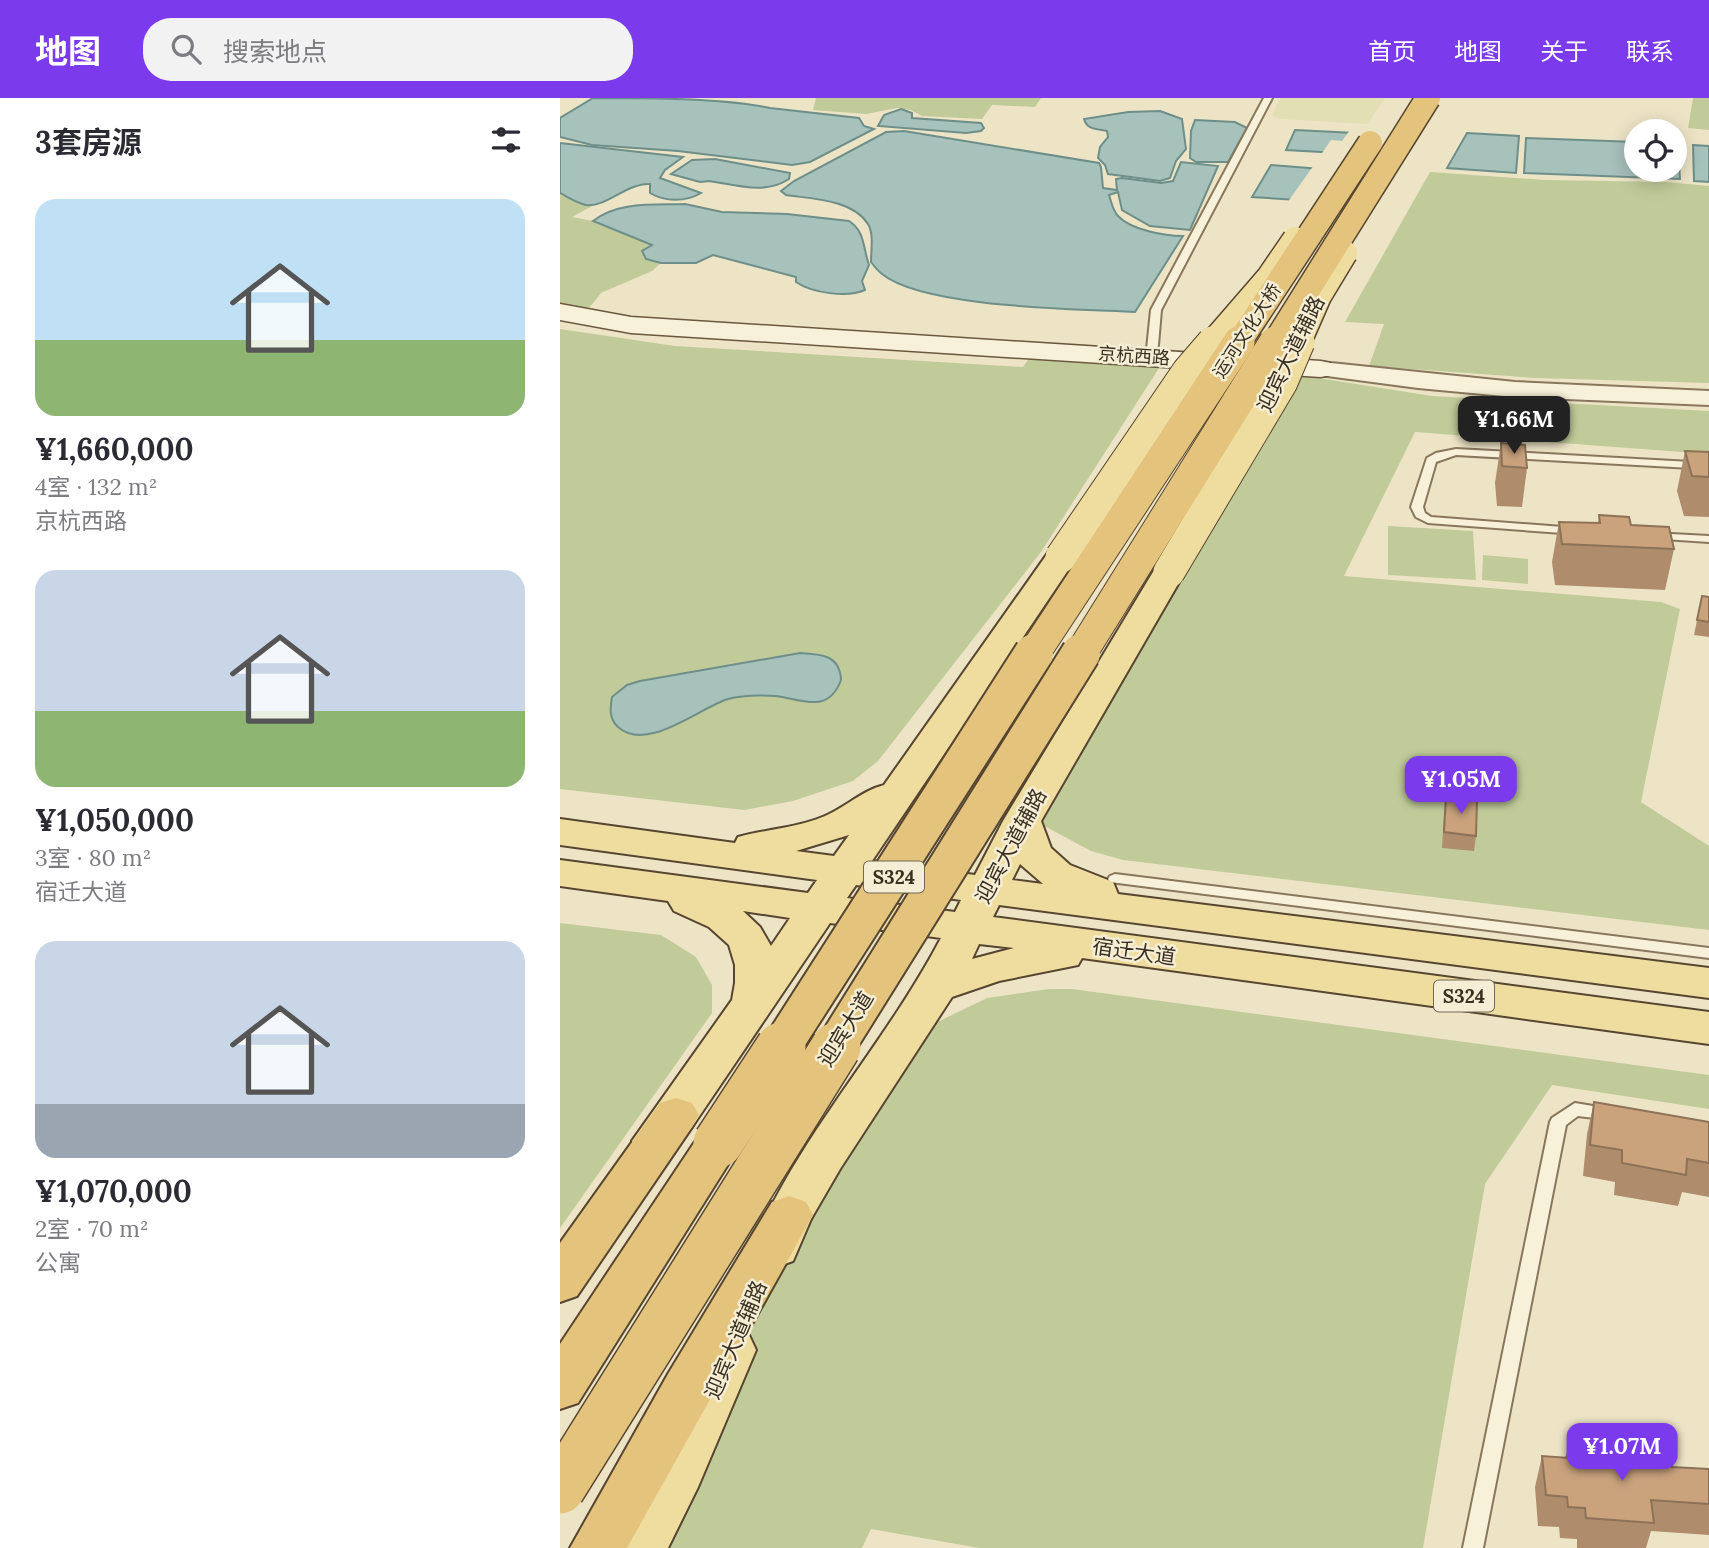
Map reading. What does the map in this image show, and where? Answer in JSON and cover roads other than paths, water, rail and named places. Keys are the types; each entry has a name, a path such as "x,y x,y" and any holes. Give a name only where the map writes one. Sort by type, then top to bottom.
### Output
{"highway":[{"path":"1365,150 1400,98"},
{"path":"1395,151 1428,98"},
{"name":"迎宾大道","path":"560,1387 883,892 1016,681 1114,565"},
{"name":"迎宾大道","path":"560,1489 1114,565"},
{"path":"560,1282 676,1115"},
{"path":"598,1548 686,1390 789,1216"}],"main road":[{"name":"迎宾大道辅路","path":"639,1548 694,1437 789,1216 824,1156 937,986 1022,821 1114,565 1188,372 1269,277 1335,183 1365,150"},
{"name":"迎宾大道辅路","path":"560,1256 676,1115 907,780 1114,565 1282,382 1319,296 1374,206 1394,166 1395,151"},
{"name":"京杭西路","path":"560,312 631,325 1321,369"},
{"path":"660,845 740,848 817,834 852,821 907,780"},
{"path":"1022,821 1033,854 1056,874 1087,889 1227,922"},
{"name":"宿迁大道","path":"560,832 1227,922 1709,983"},
{"name":"宿迁大道","path":"560,873 1709,1028"},
{"path":"619,881 717,911 738,926 750,944 758,977 753,1004"},
{"path":"937,986 974,972 1027,959 1070,954 1218,963"}],"street":[{"name":"京杭西路","path":"1321,369 1507,390 1709,398"}],"lane":[{"path":"1150,357 1155,346 1153,323 1156,310 1268,98"},
{"path":"1584,532 1428,520 1420,515 1417,507 1431,460 1456,452 1709,466"},
{"path":"1643,535 1709,539"},
{"path":"1115,879 1709,953"},
{"path":"1473,1548 1558,1122 1574,1109 1628,1117"}],"water":[{"path":"593,98 730,102 859,118 864,126 874,129 810,162 792,165 678,151 592,145 560,137 560,118"},
{"path":"901,109 912,113 912,118 981,123 984,128 966,133 878,126 884,115"},
{"path":"1160,111 1182,119 1186,149 1176,161 1170,178 1160,181 1108,174 1105,165 1098,158 1100,147 1108,137 1107,131 1090,127 1084,119 1128,112"},
{"path":"1195,120 1235,122 1247,128 1228,162 1196,162 1190,158 1191,131"},
{"path":"1295,130 1396,135 1393,156 1286,150"},
{"path":"904,131 1099,163 1103,188 1117,190 1116,179 1122,178 1161,183 1173,181 1181,162 1218,166 1190,230 1150,226 1122,210 1118,192 1109,195 1116,214 1131,225 1158,233 1183,236 1135,312 1003,305 931,294 903,285 882,274 871,262 871,232 868,224 852,209 819,199 786,195 781,191 794,181 886,132"},
{"path":"1467,133 1519,136 1516,173 1447,168"},
{"path":"1526,138 1624,142 1624,177 1524,173"},
{"path":"560,143 683,157 665,170 660,178 701,193 689,198 669,199 650,193 650,184 633,187 601,203 583,204 560,193"},
{"path":"1693,145 1709,146 1709,182 1694,181"},
{"path":"715,159 790,173 789,179 770,187 750,188 700,182 671,174 692,160"},
{"path":"1271,165 1372,173 1297,200 1252,197"},
{"path":"685,204 722,212 787,214 849,221 861,235 869,265 862,281 865,290 849,294 820,291 796,282 796,277 713,255 696,263 661,263 646,259 642,251 652,245 593,221 625,207"},
{"path":"800,653 822,655 837,665 841,680 829,698 813,702 776,696 733,698 673,726 643,735 630,734 618,727 612,717 612,697 627,685"}]}
